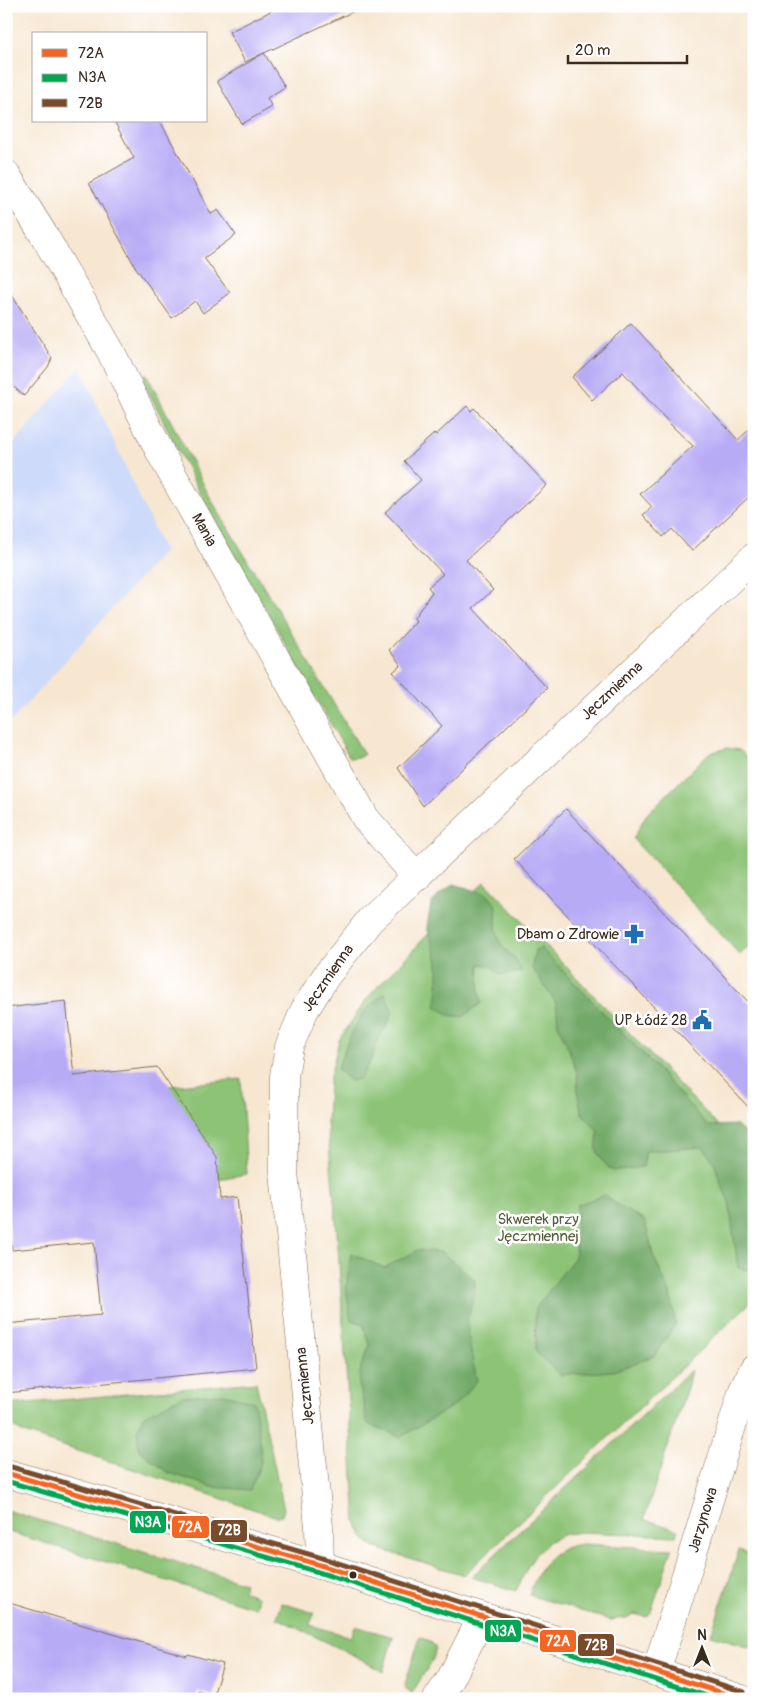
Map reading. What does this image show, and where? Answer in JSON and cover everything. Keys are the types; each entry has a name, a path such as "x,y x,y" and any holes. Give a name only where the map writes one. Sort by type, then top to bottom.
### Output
{"street":[{"name":"Mania","path":"6,174 45,237 111,352 161,454 366,819 417,877"},
{"name":"Jęczmienna","path":"320,1566 319,1526 284,1172 284,1076 289,1047 296,1029 304,1011 326,976 370,920 754,557"},
{"name":"Jarzynowa","path":"656,1672 742,1390 754,1368"},
{"path":"6,1473 320,1566 742,1699"},
{"path":"437,1699 450,1680 482,1617"}],"shaded area":[{"path":"80,367 164,551 6,727 6,452"}],"green space":[{"path":"146,373 212,501 364,754 360,757 350,758 202,497 143,381"},
{"path":"727,748 740,750 754,765 754,941 740,955 633,839 646,815 709,753"},
{"name":"Skwerek przy Jęczmiennej","path":"485,882 754,1163 754,1299 464,1575 373,1547 362,1536 356,1522 337,1232 327,1123 329,1081 339,1040 368,997 435,927"},
{"path":"454,884 487,894 497,906 496,929 499,940 501,945 516,960 521,972 500,975 491,966 480,964 479,990 481,1003 463,1017 448,1015 436,1006 438,962 427,927 431,904 441,893"},
{"path":"541,948 652,1063 708,1126 736,1125 754,1142 754,1271 738,1268 729,1202 714,1162 703,1147 646,1151 643,1167 612,1171 600,1158 597,1150 599,1132 582,1113 578,1096 577,1073 558,1025 556,1003 532,968 535,950"},
{"path":"385,993 393,1012 360,1079 350,1081 337,1069 351,1033 366,1009"},
{"path":"241,1079 247,1174 218,1179 169,1086"},
{"path":"604,1195 645,1221 653,1255 670,1293 676,1324 654,1356 614,1371 560,1375 536,1352 535,1309 575,1257 577,1205"},
{"path":"418,1250 441,1252 475,1280 468,1325 469,1341 477,1381 455,1405 401,1437 368,1424 359,1384 361,1366 370,1345 363,1324 351,1320 346,1289 351,1253 384,1268"},
{"path":"691,1370 687,1388 644,1519 678,1530 676,1536 582,1532 565,1534 550,1541 536,1554 516,1591 471,1577"},
{"path":"256,1382 284,1509 282,1516 277,1517 24,1433 6,1423 6,1405"},
{"path":"225,1394 254,1402 259,1431 261,1463 250,1490 212,1487 167,1472 139,1450 137,1431 143,1416 182,1396"},
{"path":"6,1510 245,1583 243,1591 258,1597 255,1608 6,1531"},
{"path":"582,1544 672,1549 651,1612 647,1617 634,1614 626,1618 610,1620 529,1595 537,1575 547,1560 561,1550"},
{"path":"739,1550 754,1556 754,1648 711,1635"},
{"path":"282,1603 314,1613 310,1625 351,1637 355,1626 393,1637 383,1672 357,1657 277,1618"},
{"path":"420,1637 432,1643 436,1649 433,1659 412,1693 404,1687"}],"building":[{"path":"281,6 365,6 245,62 229,32"},
{"path":"264,53 285,87 267,98 272,107 242,124 217,81"},
{"path":"115,122 161,122 211,214 218,210 236,235 204,258 230,293 203,313 195,301 172,318 136,268 89,183 134,158"},
{"path":"6,286 52,358 48,367 24,396 6,380"},
{"path":"631,323 738,440 754,425 754,492 692,551 672,529 663,537 643,515 652,507 640,494 693,446 672,426 623,372 592,400 572,377"},
{"path":"467,406 471,411 474,408 547,485 466,560 493,590 473,608 547,688 423,806 398,768 442,726 393,672 401,665 389,650 416,621 414,618 432,592 428,587 443,574 385,512 421,480 404,461"},
{"path":"566,809 754,1008 754,1113 514,859"},
{"path":"66,1001 74,1076 157,1067 217,1157 220,1199 237,1197 256,1368 6,1393 6,1324 101,1315 94,1242 12,1250 6,1203 6,1008"},
{"path":"6,1602 187,1656 188,1654 223,1664 213,1696 198,1691 195,1699 6,1699"}],"transit line":[{"name":"72B","path":"8,1466 322,1558 744,1692"},
{"name":"72A","path":"6,1473 320,1565 741,1699"},
{"name":"N3A","path":"6,1481 318,1572 716,1699"}],"place":[{"name":"Dbam o Zdrowie","path":"634,934"},
{"name":"UP Łódź 28","path":"702,1020"}]}
